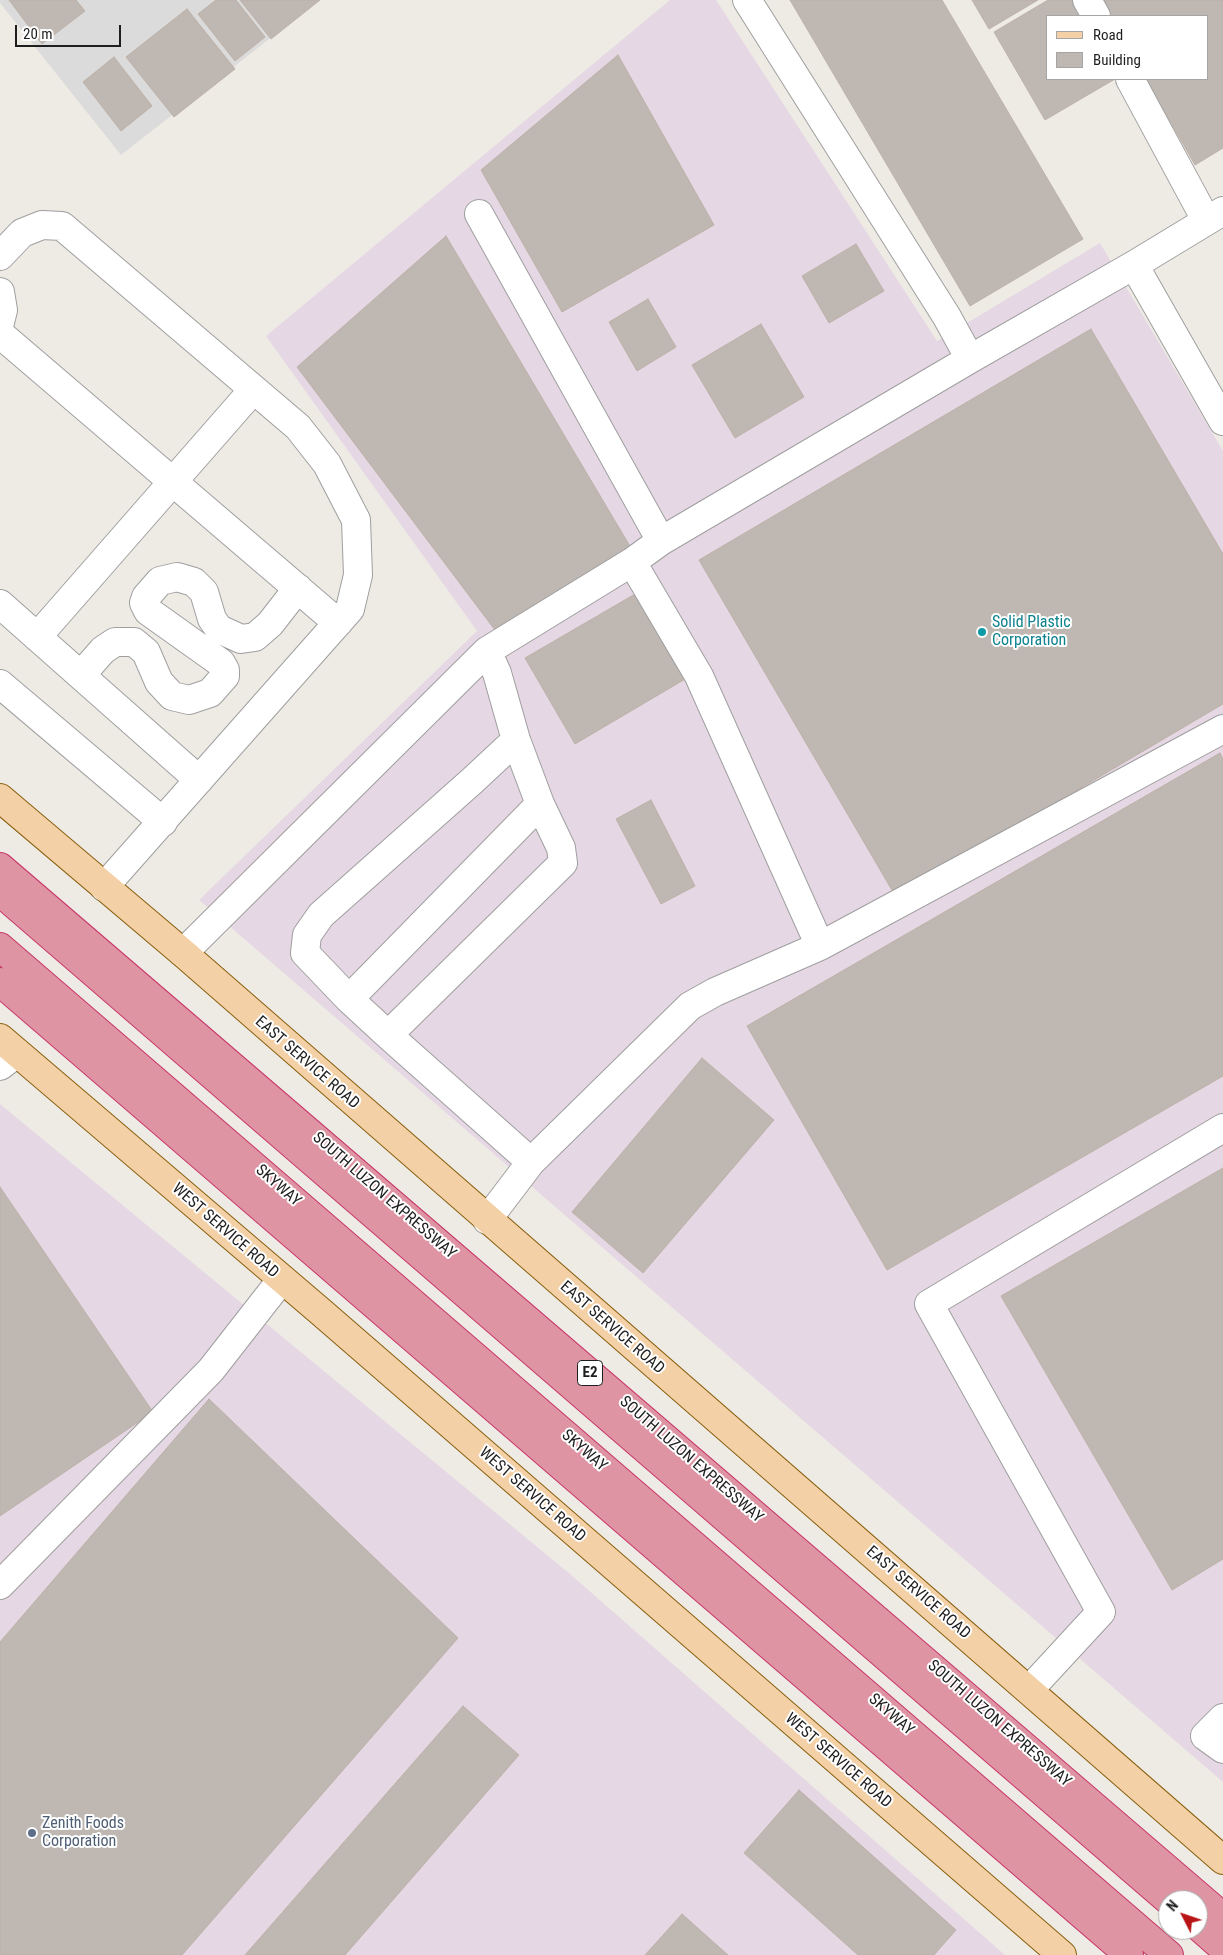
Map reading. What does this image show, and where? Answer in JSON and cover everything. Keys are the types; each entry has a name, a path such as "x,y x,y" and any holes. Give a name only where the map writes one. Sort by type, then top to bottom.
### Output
{"highway":[{"name":"SOUTH LUZON EXPRESSWAY","path":"0,867 1223,1917"},
{"name":"E2","path":"0,892 1158,1891"},
{"name":"SKYWAY","path":"0,947 1168,1955"},
{"path":"0,982 1129,1955"},
{"path":"1208,1935 1223,1948"}],"main road":[{"name":"EAST SERVICE ROAD","path":"0,798 183,953 1223,1860"},
{"name":"WEST SERVICE ROAD","path":"6,1052 282,1279 1062,1955"}],"lane":[{"path":"747,0 947,318 970,359"},
{"path":"1087,0 1095,15"},
{"path":"183,953 487,651 632,562 661,541 1134,265 1215,215 1131,80"},
{"path":"479,214 661,541"},
{"path":"0,256 22,233 42,225 62,226 298,427 327,464 356,520 357,582 350,609 104,887"},
{"path":"1134,265 1223,421"},
{"path":"0,292 3,310 0,322"},
{"path":"0,334 338,623"},
{"path":"38,637 253,390"},
{"path":"632,562 699,676 820,946"},
{"path":"81,675 103,650 115,642 134,642 146,652 159,682 172,696 189,700 210,693 225,676 225,670 221,663 148,610 144,603 146,597 160,581 176,577 194,582 204,592 212,619 219,629 242,639 255,637 270,624 298,588"},
{"path":"0,604 199,780"},
{"path":"388,1035 563,863 561,848 540,804 516,740 497,673 487,651"},
{"path":"0,684 163,822"},
{"path":"487,1220 530,1162 690,1006 715,992 820,946 1223,729"},
{"path":"516,740 321,915 307,935 305,954 349,999 530,1162"},
{"path":"349,999 540,804"},
{"path":"1030,1690 1101,1612 929,1304 1223,1128"},
{"path":"0,1585 211,1370 282,1279"},
{"path":"1223,1718 1206,1736 1223,1749"}],"shaded area":[{"path":"0,0 319,0 121,155 0,3"},
{"path":"670,0 716,0 937,341 1100,243 1223,451 1223,1782 199,900 477,631 266,336"},
{"path":"0,1104 570,1574 1005,1955 0,1955"}],"building":[{"path":"9,0 76,0 85,11 42,44"},
{"path":"216,0 236,0 265,37 235,61 198,14"},
{"path":"240,0 320,0 271,39"},
{"path":"790,0 942,0 1083,239 970,306"},
{"path":"972,0 1038,0 989,29"},
{"path":"1048,0 1075,0 1084,15 1046,15 1046,80 1113,80 1045,120 994,32"},
{"path":"1101,0 1223,0 1223,148 1195,165 1147,80 1208,80 1208,15 1110,15"},
{"path":"187,9 235,69 174,117 126,57"},
{"path":"618,55 714,225 562,312 481,170"},
{"path":"114,57 152,106 121,131 83,82"},
{"path":"446,236 634,553 498,634 297,367"},
{"path":"856,244 884,291 829,323 802,276"},
{"path":"648,299 676,347 637,371 609,322"},
{"path":"761,324 804,397 735,438 692,365"},
{"name":"Solid Plastic Corporation","path":"1091,329 1223,554 1223,704 896,897 699,560"},
{"path":"642,590 692,675 575,744 525,658"},
{"path":"1220,753 1223,759 1223,1076 887,1270 747,1026"},
{"path":"651,800 695,886 661,904 616,819"},
{"path":"702,1058 774,1120 643,1273 572,1212"},
{"path":"1223,1168 1223,1559 1172,1590 1001,1296"},
{"path":"0,1187 153,1412 0,1516"},
{"path":"209,1399 458,1638 182,1955 0,1955 0,1642"},
{"path":"463,1706 519,1755 345,1955 245,1955"},
{"path":"799,1790 956,1930 934,1955 858,1955 744,1853"},
{"path":"682,1914 728,1955 645,1955"}],"place":[{"name":"Solid Plastic Corporation","path":"982,632"},
{"name":"Zenith Foods Corporation","path":"32,1833"}]}
